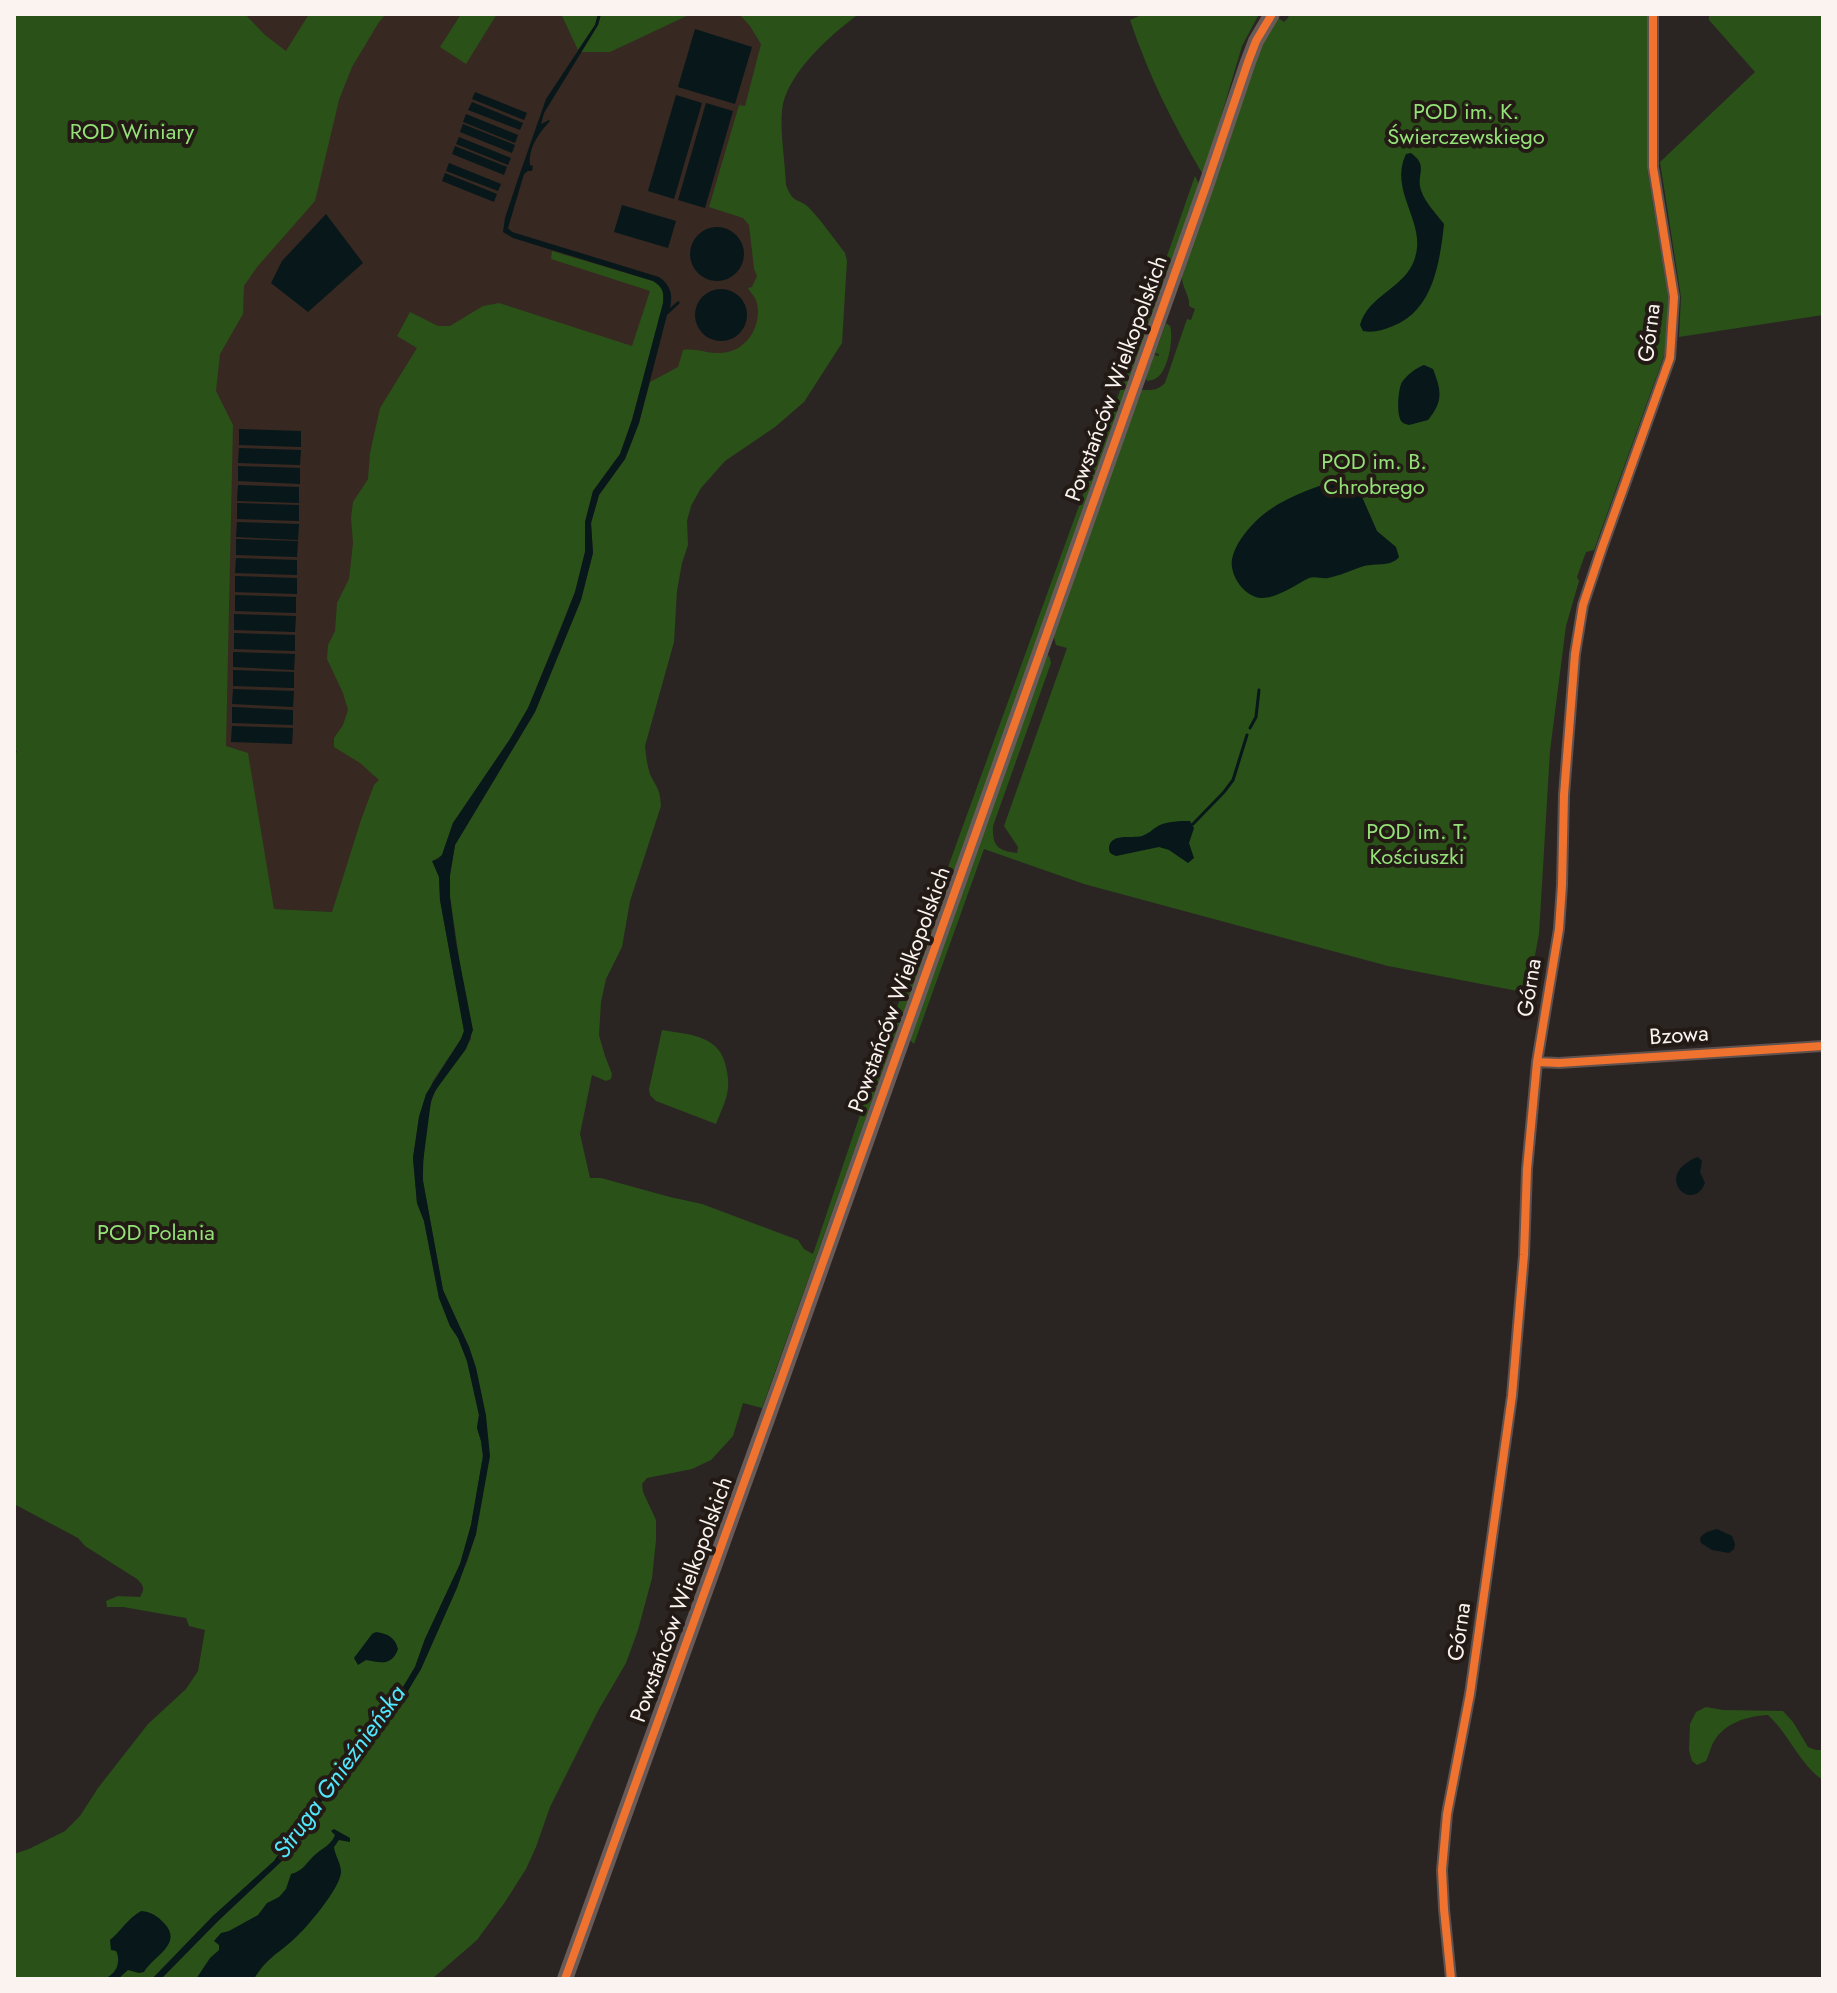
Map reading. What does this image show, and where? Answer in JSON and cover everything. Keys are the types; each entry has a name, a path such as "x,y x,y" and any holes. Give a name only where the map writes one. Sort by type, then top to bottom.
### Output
{"street":[{"name":"Powstańców Wielkopolskich","path":"565,1979 786,1368 1248,62 1272,14"},
{"name":"Górna","path":"1451,1979 1442,1870 1447,1814 1470,1694 1512,1396 1537,1062 1559,929 1571,686 1583,605 1670,358 1674,297 1653,167 1653,14"},
{"name":"Bzowa","path":"1537,1062 1823,1046"}],"shaded area":[{"path":"245,14 561,14 579,52 610,51 691,14 759,14 783,196 838,260 699,425 524,747 508,742 332,912 274,909 258,818 162,739 171,381 286,52"},
{"path":"598,14 601,14 598,25 544,113 541,124 550,121 533,147 530,159 532,171 524,174 508,228 512,232 659,277 670,291 670,308 678,301 680,303 667,315 639,423 625,459 599,495 591,523 593,553 581,600 535,712 455,845 450,875 456,943 473,1030 466,1049 431,1101 423,1181 443,1290 469,1347 486,1416 490,1456 476,1534 457,1588 421,1669 405,1696 340,1773 285,1858 161,1979 152,1979 213,1916 274,1861 360,1736 397,1697 415,1667 460,1564 471,1525 483,1456 477,1428 479,1415 467,1361 439,1298 424,1221 417,1203 413,1158 426,1094 464,1031 440,900 439,877 432,861 442,855 453,823 528,708 557,638 575,592 585,552 585,522 593,491 620,454 663,303 662,290 653,281 513,238 503,232 505,218 546,99 595,25"},
{"path":"695,29 752,47 735,104 678,87"},
{"path":"475,92 527,113 524,120 472,99"},
{"path":"676,95 702,103 674,199 648,191"},
{"path":"472,102 523,123 520,130 468,110"},
{"path":"706,103 733,111 705,208 678,200"},
{"path":"466,114 518,135 515,143 463,122"},
{"path":"463,124 515,145 512,153 460,132"},
{"path":"459,137 511,158 508,165 456,144"},
{"path":"455,146 507,167 504,175 452,154"},
{"path":"1411,153 1421,166 1423,195 1444,224 1437,269 1426,297 1407,319 1382,330 1363,331 1360,325 1364,315 1404,277 1415,258 1416,232 1402,181 1406,154"},
{"path":"449,163 501,184 498,191 446,171"},
{"path":"445,173 497,194 494,202 442,181"},
{"path":"622,205 676,221 668,248 614,232"},
{"path":"326,214 363,263 308,312 271,283 282,261"},
{"path":"717,227 736,235 744,254 736,273 717,281 698,273 690,254 698,235"},
{"path":"721,289 740,296 747,315 740,334 721,341 702,334 695,315 702,296"},
{"path":"1424,365 1433,369 1439,401 1428,420 1409,425 1402,422 1399,414 1401,385 1409,374"},
{"path":"239,429 301,431 301,447 239,445"},
{"path":"239,448 301,450 300,465 238,463"},
{"path":"238,466 300,468 300,484 238,481"},
{"path":"1338,480 1359,490 1377,531 1396,547 1399,557 1392,562 1364,566 1332,577 1309,578 1269,597 1257,597 1245,591 1233,572 1232,559 1248,530 1283,501"},
{"path":"238,485 299,487 299,503 237,501"},
{"path":"237,503 299,505 299,521 237,519"},
{"path":"237,522 299,524 298,540 236,537"},
{"path":"236,539 298,541 297,557 236,555"},
{"path":"236,558 297,560 297,575 235,573"},
{"path":"235,576 297,578 297,594 235,592"},
{"path":"235,595 296,597 296,613 235,611"},
{"path":"234,614 296,616 295,632 234,630"},
{"path":"234,633 295,635 295,651 234,649"},
{"path":"233,652 295,654 294,670 233,667"},
{"path":"233,670 294,672 294,688 233,686"},
{"path":"233,689 294,691 293,707 232,704"},
{"path":"232,707 293,710 293,725 232,723"},
{"path":"232,726 293,728 292,744 231,742"},
{"path":"1190,821 1194,828 1189,843 1194,858 1188,863 1159,847 1116,856 1110,852 1110,843 1118,838 1142,836 1162,824"},
{"path":"1698,1157 1702,1161 1700,1172 1705,1183 1699,1192 1685,1194 1676,1182 1678,1173 1684,1165"},
{"path":"1717,1529 1732,1536 1735,1544 1729,1553 1712,1550 1701,1543 1700,1538 1704,1534"},
{"path":"376,1632 393,1639 398,1649 396,1654 389,1661 366,1660 358,1665 354,1658"},
{"path":"334,1829 350,1838 350,1842 339,1840 334,1847 341,1869 339,1879 306,1926 268,1960 254,1979 196,1979 219,1950 219,1945 214,1941 221,1933 258,1915 267,1903 279,1897 286,1889 291,1874 331,1841 335,1835 331,1831"},
{"path":"141,1911 154,1915 164,1923 171,1937 169,1944 144,1972 128,1970 118,1979 103,1979 111,1975 118,1964 118,1956 116,1951 111,1950 110,1940"}],"green space":[{"path":"14,14 245,14 286,51 309,14 386,14 352,67 339,100 315,201 244,286 243,314 220,354 216,391 233,425 226,746 248,753 274,909 332,912 361,820 374,785 379,780 360,763 334,747 334,738 348,710 327,659 328,645 335,631 337,603 349,579 353,502 368,479 380,408 417,348 397,336 410,312 438,326 450,326 483,306 499,303 632,346 650,291 551,259 552,251 653,281 660,286 664,296 632,420 620,454 593,491 585,522 585,552 575,592 528,708 453,823 442,855 433,861 439,877 440,900 464,1031 433,1081 424,1102 413,1158 417,1203 424,1221 439,1298 467,1361 479,1415 477,1428 483,1456 471,1525 460,1564 415,1667 397,1697 360,1736 274,1861 213,1916 152,1979 14,1979 14,1854 65,1831 80,1816 148,1724 186,1689 198,1671 205,1630 189,1626 186,1618 107,1607 106,1601 118,1596 140,1597 141,1584 78,1538 14,1504 14,758 17,751 14,750"},
{"path":"461,14 497,14 466,64 440,47"},
{"path":"561,14 598,14 595,25 578,50"},
{"path":"601,14 691,14 610,52 581,52 598,25"},
{"path":"739,14 859,14 824,43 801,69 785,97 782,110 789,192 812,211 845,253 842,343 804,402 775,427 725,461 701,488 691,506 687,521 688,545 677,591 674,642 645,746 649,771 659,792 661,806 630,901 622,947 606,979 601,1002 599,1035 611,1079 606,1081 592,1075 580,1134 590,1178 601,1178 702,1204 798,1240 804,1249 813,1254 886,1038 1195,176 1200,186 762,1408 743,1403 733,1436 711,1460 692,1469 647,1478 642,1484 656,1520 656,1540 652,1578 638,1630 626,1663 550,1807 526,1869 477,1940 432,1979 161,1979 285,1858 340,1773 421,1669 476,1534 486,1416 469,1347 443,1290 423,1181 432,1100 471,1039 450,897 455,845 535,712 581,600 593,553 591,523 599,495 625,459 650,382 678,367 683,350 716,353 738,348 750,337 757,321 757,303 748,288 752,287 757,276 749,225 743,218 709,207 739,105 745,106 761,44"},
{"path":"1139,14 1259,14 1242,46 1204,174 1171,117 1145,60 1130,20"},
{"path":"1285,14 1647,14 1647,168 1668,297 1666,350 1594,550 1586,552 1566,626 1550,751 1539,934 1528,993 1388,966 1084,884 984,849 914,1044 910,1040 1046,652 1051,663 993,826 995,843 1005,851 1017,853 1018,847 1004,826 1067,648 1056,645 1055,630 1141,390 1157,389 1165,383 1187,319 1191,320 1195,309 1189,306 1182,277 1260,44 1277,17 1284,22 1289,17"},
{"path":"1709,14 1823,14 1823,315 1679,337 1681,297 1660,162 1755,72 1709,20"},
{"path":"1166,323 1171,331 1167,360 1159,376 1147,381 1154,355 1159,356 1155,353"},
{"path":"662,1030 708,1041 721,1054 728,1085 716,1124 656,1101 650,1095"},
{"path":"1706,1707 1783,1711 1808,1747 1823,1750 1823,1780 1808,1766 1768,1715 1744,1719 1723,1730 1713,1743 1706,1761 1697,1765 1692,1761 1689,1750 1690,1724 1696,1712"}],"waterway":[{"path":"1250,728 1256,717 1259,690"},
{"path":"1193,824 1233,780 1247,735"}],"cycle path":[{"path":"565,1979 780,1383 1248,62 1272,14"},
{"path":"1451,1979 1442,1870 1447,1814 1470,1694 1512,1396 1537,1062 1559,929 1564,795 1575,654 1583,605 1670,358 1674,297 1653,167 1653,14"},
{"path":"1537,1062 1823,1046"}],"park label":[{"name":"POD im. K. Świerczewskiego","path":"1466,126"},
{"name":"ROD Winiary","path":"132,134"},
{"name":"POD im. B. Chrobrego","path":"1374,476"},
{"name":"POD im. T. Kościuszki","path":"1417,846"},
{"name":"POD Polania","path":"156,1235"}],"water label":[{"name":"Struga Gnieźnieńska","path":"341,1773"}]}
